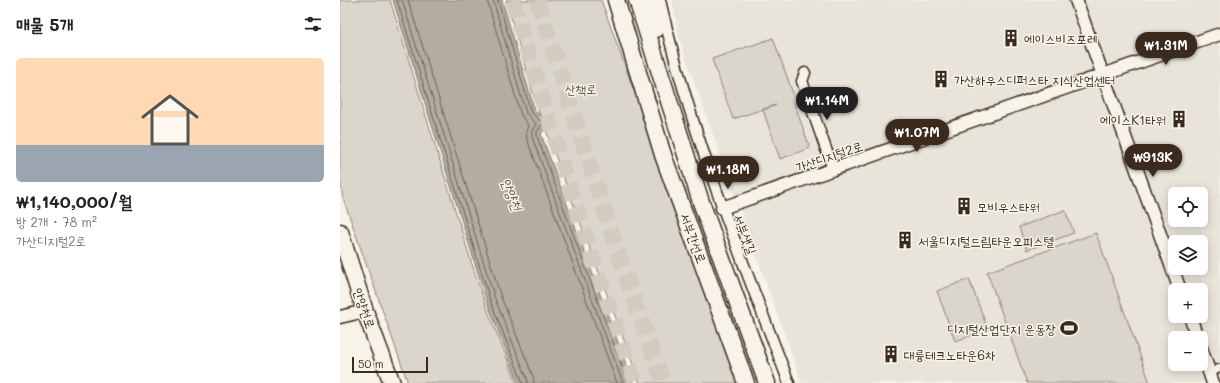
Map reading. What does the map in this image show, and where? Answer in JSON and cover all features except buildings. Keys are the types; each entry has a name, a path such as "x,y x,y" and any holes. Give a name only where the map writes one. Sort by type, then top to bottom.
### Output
{"main road":[{"path":"605,0 635,84 663,155"},
{"name":"서부간선로","path":"616,0 663,155 746,383"},
{"name":"서부간선로","path":"637,0 701,202 767,383"},
{"path":"649,0 684,150"},
{"name":"안양천로","path":"340,232 365,310 392,383"}],"street":[{"name":"서부샛길","path":"660,0 681,84 722,208 789,383"},
{"path":"1076,0 1178,283"},
{"name":"가산디지털2로","path":"722,208 1220,34"},
{"path":"805,73 802,82 833,169"},
{"path":"340,317 365,310"},
{"path":"1208,368 1213,383"}],"shaded area":[{"path":"672,0 1220,0 1220,383 802,383 681,45"}],"green space":[{"path":"340,0 390,0 471,261 486,306 517,383 408,383 343,198 340,180"},
{"name":"산책로","path":"506,0 601,0 740,383 640,383 535,101"},
{"path":"773,38 795,99 793,100 810,148 780,159 763,110 776,105 733,119 712,59"},
{"path":"1065,210 1074,233 1027,250 1019,227"},
{"name":"디지털산업단지 운동장","path":"1096,233 1150,383 1027,383 987,272"},
{"path":"969,279 988,330 955,341 937,291"}],"water":[{"name":"안양천","path":"393,0 502,0 535,111 549,122 541,134 633,383 519,383 487,302"}],"tunnel":[{"path":"512,0 587,240 636,383"},
{"path":"537,0 617,250 663,383"}],"place":[{"name":"에이스비즈포레","path":"1011,38"},
{"name":"가산하우스디퍼스타 지식산업센터","path":"941,79"},
{"name":"에이스K1타워","path":"1179,119"},
{"name":"모비우스타워","path":"964,206"},
{"name":"서울디지털드림타운오피스텔","path":"905,240"},
{"name":"디지털산업단지 운동장","path":"1069,328"},
{"name":"대륭테크노타운6차","path":"891,354"}]}
